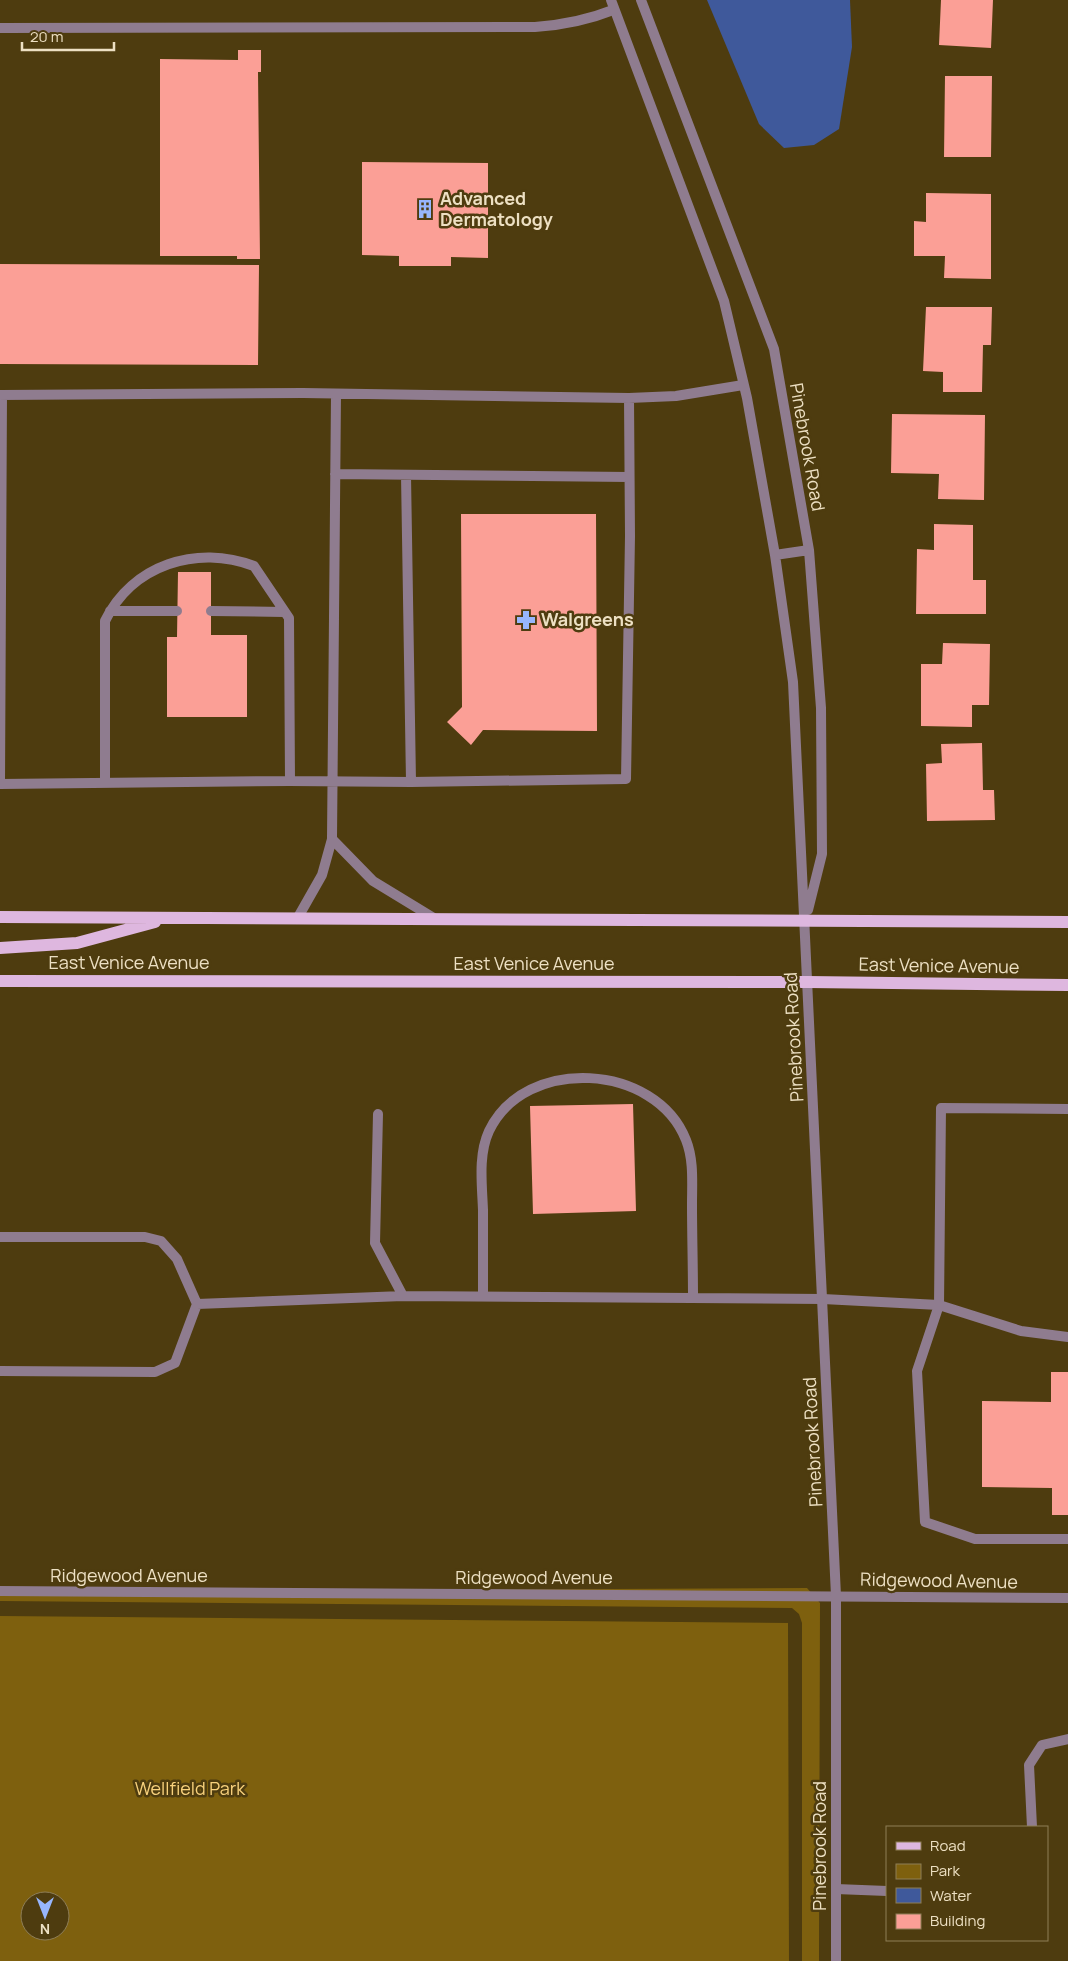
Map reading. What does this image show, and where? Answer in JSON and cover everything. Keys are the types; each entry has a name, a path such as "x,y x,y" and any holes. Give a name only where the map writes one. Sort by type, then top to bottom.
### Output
{"main road":[{"path":"0,917 1068,922"},
{"path":"0,948 77,943 172,918"},
{"name":"East Venice Avenue","path":"0,981 808,982 1068,986"}],"street":[{"name":"Pinebrook Road","path":"641,0 774,349 809,550 821,708 822,843 805,921"},
{"name":"Pinebrook Road","path":"612,5 724,301 743,385 774,556 793,682 836,1596 836,1961"},
{"path":"0,28 535,27 562,25 592,18 612,5"},
{"path":"629,398 626,779 0,784 1,395 336,395 629,398 676,396 743,385"},
{"path":"297,918 322,874 332,839 336,395"},
{"path":"335,474 629,477"},
{"path":"406,475 411,782"},
{"path":"774,556 809,550"},
{"path":"104,782 104,621 124,593 151,571 167,563 205,558 230,559 254,566 288,618 290,781"},
{"path":"110,611 177,611"},
{"path":"211,611 284,612"},
{"path":"332,839 373,881 437,920"},
{"path":"484,1296 482,1164 488,1133 494,1122 512,1103 537,1087 550,1082 584,1078 622,1082 650,1098 671,1116 679,1127 690,1152 692,1165 693,1298"},
{"path":"1068,1109 941,1108 939,1305 917,1371 925,1522 974,1539 1068,1539"},
{"path":"378,1114 376,1243 403,1296"},
{"path":"0,1237 145,1237 161,1241 184,1270 196,1304 175,1363 155,1372 0,1371"},
{"path":"196,1304 403,1296 823,1299 939,1305 1021,1331 1068,1337"},
{"name":"Ridgewood Avenue","path":"0,1591 1068,1598"},
{"path":"1032,1826 1029,1765 1042,1745 1068,1739"},
{"path":"836,1889 886,1891"}],"green space":[{"path":"807,1588 820,1603 819,1961 802,1961 802,1623 799,1614 792,1608 0,1601 0,1592"},
{"name":"Wellfield Park","path":"0,1616 788,1623 789,1961 0,1961"}],"water":[{"path":"707,0 850,0 852,47 839,129 814,145 784,148 759,124"}],"building":[{"path":"941,0 993,0 991,48 939,45"},
{"path":"238,50 261,50 261,72 258,72 260,259 237,259 237,256 160,256 160,59 238,60"},
{"path":"945,76 992,76 991,157 944,157"},
{"name":"Advanced Dermatology","path":"362,162 488,163 488,258 451,257 451,266 399,266 399,256 362,255"},
{"path":"926,193 991,194 991,279 944,278 945,256 914,256 914,221 926,222"},
{"path":"0,264 259,265 258,365 0,364"},
{"path":"926,307 992,307 991,345 983,345 982,392 943,392 943,372 923,371"},
{"path":"892,414 985,415 984,500 938,499 939,474 891,473"},
{"name":"Walgreens","path":"461,514 596,514 597,731 483,730 471,745 447,722 462,707"},
{"path":"934,524 973,525 973,580 986,580 986,614 916,614 917,549 934,550"},
{"path":"178,572 211,572 211,635 247,635 247,717 167,717 167,637 177,637"},
{"path":"943,643 990,644 989,705 972,705 972,727 921,726 921,664 942,664"},
{"path":"982,743 983,790 994,790 995,820 927,821 926,764 942,763 941,744"},
{"path":"633,1104 636,1211 533,1214 530,1106"},
{"path":"1051,1372 1068,1372 1068,1515 1052,1515 1052,1488 982,1487 982,1401 1051,1402"}],"place":[{"name":"Advanced Dermatology","path":"425,209"},
{"name":"Walgreens","path":"526,620"}]}
